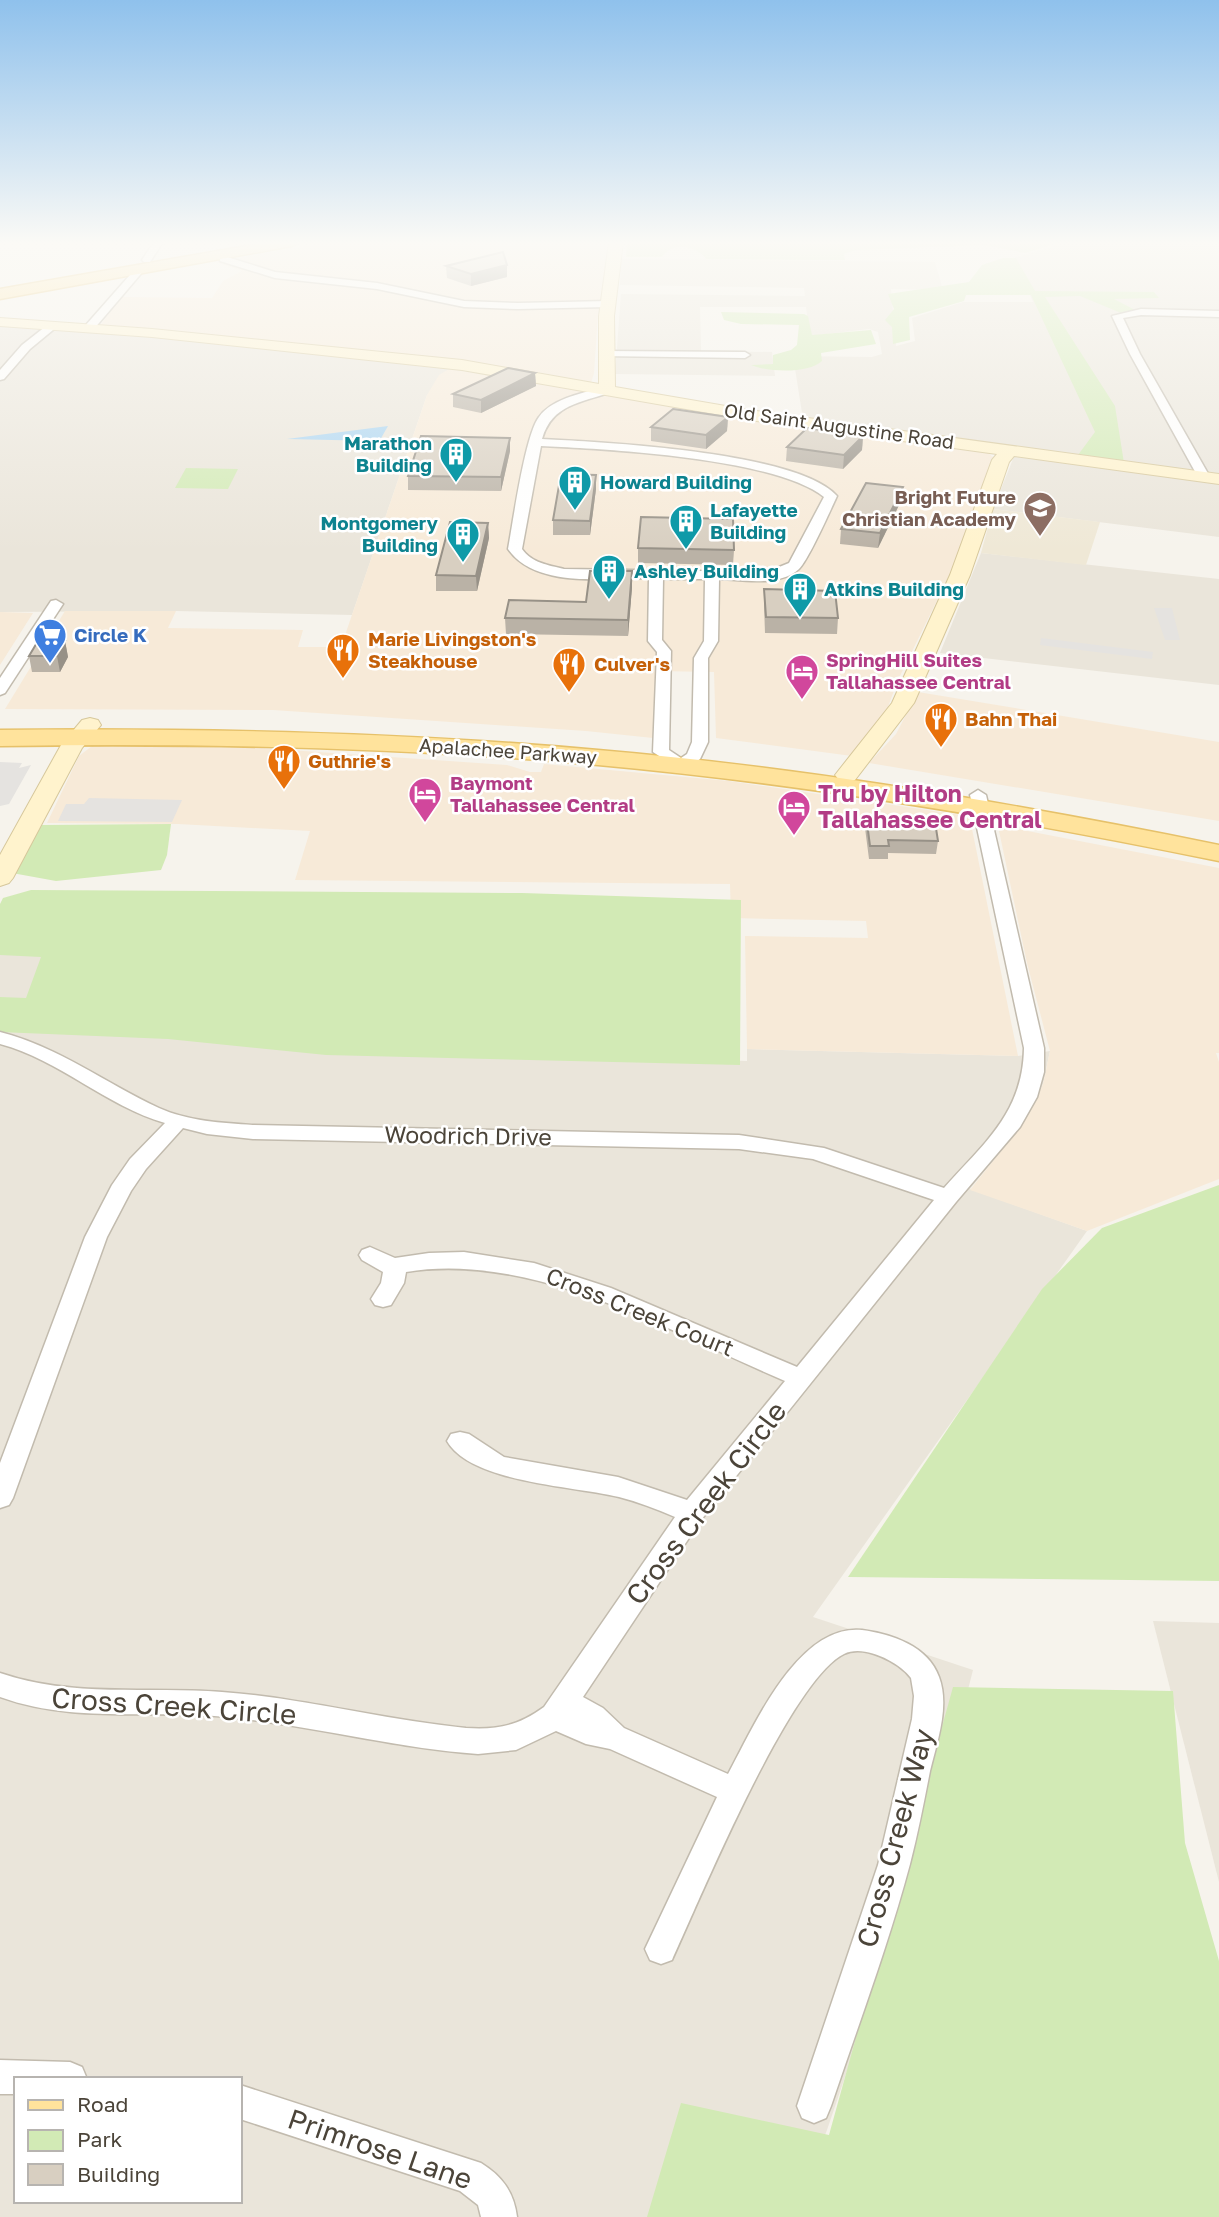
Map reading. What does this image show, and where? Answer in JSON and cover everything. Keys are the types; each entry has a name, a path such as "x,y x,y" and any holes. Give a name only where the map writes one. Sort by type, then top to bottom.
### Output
{"main road":[{"name":"Apalachee Parkway","path":"0,728 357,741 679,758 775,777 980,802 1219,840"},
{"name":"Apalachee Parkway","path":"0,738 85,731 409,732 847,775 1219,853"},
{"path":"357,741 409,732"}],"street":[{"path":"0,377 28,345"},
{"name":"Old Saint Augustine Road","path":"269,345 449,363 519,373 749,415 1212,478"},
{"path":"536,442 623,447 778,470 812,481 829,492 829,502 800,557 788,571 768,576 572,574 543,569 522,559 514,549 536,442 540,423 553,411 607,390 606,345"},
{"path":"1133,345 1212,478"},
{"path":"605,354 745,355"},
{"path":"847,775 863,752 893,721 903,703 960,575 1001,460 1011,450"},
{"path":"656,575 655,641 664,650 679,758 700,742 701,658 711,641 712,576"},
{"path":"0,690 56,604"},
{"path":"0,878 72,745 85,731"},
{"name":"Cross Creek Circle","path":"0,1685 12,1691 57,1700 222,1704 453,1740 493,1742 536,1730 559,1708 692,1513 948,1197 1013,1122 1027,1097 1034,1072 1034,1048 980,802"},
{"name":"Woodrich Drive","path":"0,1038 59,1060 153,1113 207,1128 253,1132 739,1142 816,1153 948,1197"},
{"path":"0,1498 96,1237 120,1190 138,1164 178,1121"},
{"path":"370,1255 393,1266 396,1274 394,1283 383,1299"},
{"name":"Cross Creek Court","path":"393,1266 417,1260 449,1258 547,1272 589,1286 800,1378"},
{"path":"460,1441 497,1465 618,1487 692,1513"},
{"name":"Cross Creek Way","path":"661,1949 735,1791 803,1673 833,1645 849,1641 866,1642 910,1657 920,1667 927,1682 929,1711 894,1865 814,2106"},
{"path":"559,1708 586,1732 614,1737 735,1791"},
{"name":"Primrose Lane","path":"242,2103 468,2176 488,2188 497,2199 499,2217"}],"shaded area":[{"path":"0,345 248,345 453,366 427,395 352,615 176,611 0,612"},
{"path":"284,345 596,345 594,373 589,390 705,413 986,451 995,459 950,574 897,682 883,721 852,756 716,738 714,672 656,671 653,738 273,710 5,709 65,611 176,611 168,628 303,630 298,647 341,647 427,395 439,375 459,363"},
{"path":"617,345 701,345 701,351 772,352 775,376 615,374"},
{"path":"880,345 1219,345 1219,477 803,419 793,356 872,357 882,354"},
{"path":"1015,454 1219,482 1219,537 993,509"},
{"name":"Bright Future Christian Academy","path":"993,509 1100,522 1086,565 981,553"},
{"path":"981,553 1219,579 1219,685 940,653"},
{"path":"1154,608 1172,608 1180,640 1165,640"},
{"path":"0,612 33,613 0,665"},
{"path":"1041,638 1153,652 1152,659 1040,645"},
{"path":"918,692 1219,742 1219,821 869,763 896,734"},
{"path":"92,746 260,748 507,765 530,772 541,772 544,764 729,781 961,815 970,819 1018,1056 747,1049 745,936 868,938 866,921 731,918 730,884 295,880 310,831 178,824 47,823 79,756"},
{"path":"0,762 22,763 19,768 31,765 9,804 0,806"},
{"path":"89,798 182,800 172,822 58,821 66,804 84,804"},
{"path":"1007,827 1219,868 1219,1053 1216,1053 1219,1062 1219,1179 1087,1231 970,1190 1024,1122 1043,1084 1050,1051 1027,963 999,831"},
{"path":"0,949 47,949 162,1037 299,1046 747,1061 747,1049 1018,1056 1050,1051 1043,1084 1024,1122 970,1189 1087,1231 813,1617 973,1670 943,1788 827,2130 792,2217 0,2217"},
{"path":"1153,1621 1219,1623 1219,1882"}],"green space":[{"path":"796,345 867,345 821,353 822,361 798,370 777,370 751,365 773,364 773,355 791,350"},
{"path":"1055,345 1076,345 1115,406 1124,463 1078,455 1095,432"},
{"path":"186,468 238,469 228,489 175,488"},
{"path":"171,824 167,855 161,870 56,881 12,873 42,825"},
{"path":"31,890 522,893 741,900 740,1065 326,1055 168,1039 0,1032 0,997 26,998 41,957 0,955 0,904 3,898"},
{"path":"1219,1185 1219,1581 848,1577 1042,1289 1102,1228"},
{"path":"953,1687 1173,1691 1185,1843 1219,1961 1219,2217 647,2217 681,2103 829,2135"}],"water":[{"path":"388,426 377,441 287,439"}],"building":[{"path":"508,368 535,373 481,400 453,394"},
{"path":"673,409 728,417 706,435 651,427"},
{"path":"807,428 863,436 844,455 787,447"},
{"path":"421,436 510,438 501,477 408,476"},
{"name":"Howard Building","path":"561,474 596,475 590,521 553,520"},
{"path":"866,483 903,487 880,533 841,529"},
{"path":"641,517 733,519 734,550 638,548"},
{"name":"Montgomery Building","path":"450,522 488,523 476,576 436,575"},
{"path":"590,571 632,571 628,620 505,618 509,600 586,602"},
{"path":"764,589 835,591 838,618 766,617"},
{"path":"38,641 65,641 57,656 29,656"},
{"path":"866,815 885,815 886,822 935,822 938,841 888,840 889,846 870,846"}],"place":[{"name":"Marathon Building","path":"456,484"},
{"name":"Howard Building","path":"575,512"},
{"name":"Bright Future Christian Academy","path":"1040,538"},
{"name":"Lafayette Building","path":"686,551"},
{"name":"Montgomery Building","path":"463,564"},
{"name":"Ashley Building","path":"609,601"},
{"name":"Atkins Building","path":"800,619"},
{"name":"Circle K","path":"50,665"},
{"name":"Marie Livingston's Steakhouse","path":"343,680"},
{"name":"Culver's","path":"569,694"},
{"name":"SpringHill Suites Tallahassee Central","path":"802,701"},
{"name":"Bahn Thai","path":"941,749"},
{"name":"Guthrie's","path":"284,791"},
{"name":"Baymont Tallahassee Central","path":"425,824"},
{"name":"Tru by Hilton Tallahassee Central","path":"794,837"}]}
